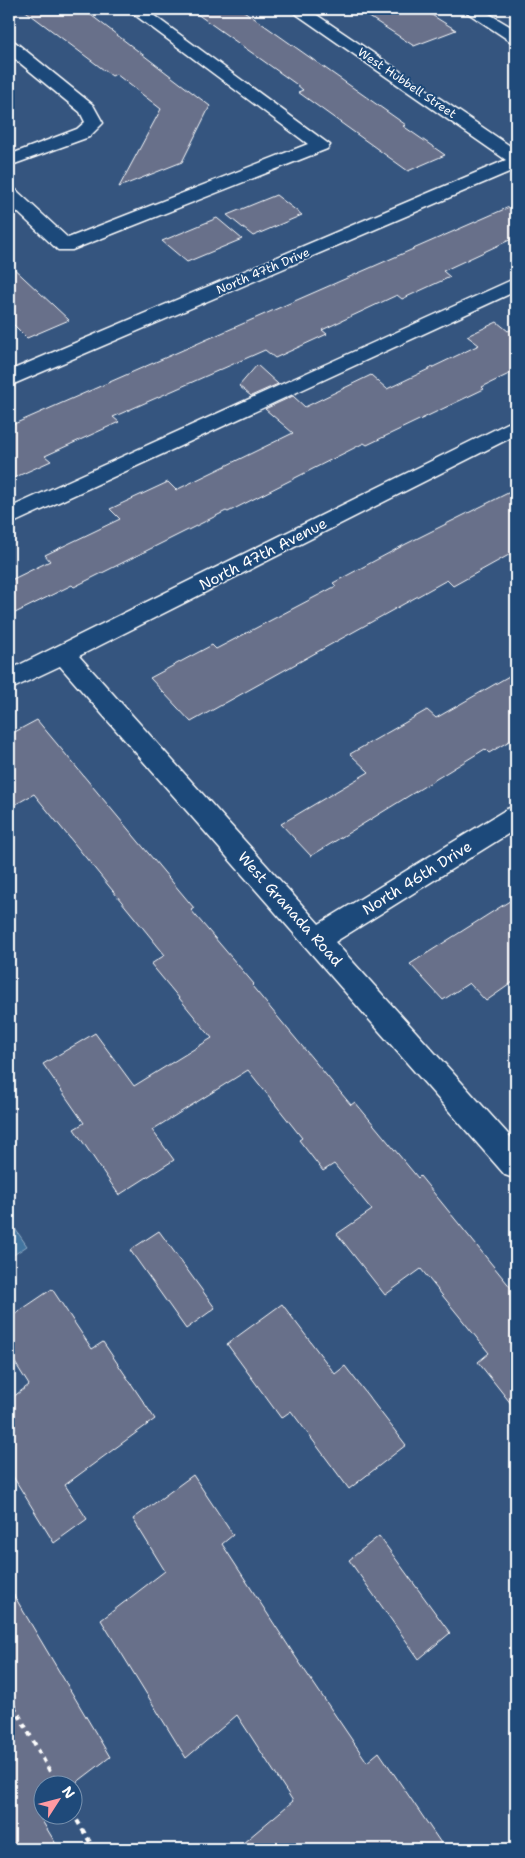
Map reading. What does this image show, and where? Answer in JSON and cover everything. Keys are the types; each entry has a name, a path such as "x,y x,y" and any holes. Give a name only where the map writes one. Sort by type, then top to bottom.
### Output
{"street":[{"path":"9,194 65,246 321,145 135,9"},
{"name":"West Hubbell Street","path":"297,9 516,158"},
{"path":"470,9 516,38"},
{"path":"9,46 87,110 94,122 83,133 9,161"},
{"name":"North 47th Drive","path":"9,380 516,162"},
{"path":"9,517 516,284"},
{"name":"North 47th Avenue","path":"9,681 516,426"},
{"name":"West Granada Road","path":"63,654 516,1165"},
{"name":"North 46th Drive","path":"317,939 516,816"}],"path":[{"path":"9,1697 52,1776"},
{"path":"80,1826 94,1849"}],"water":[{"path":"9,1220 27,1246 9,1258"}],"building":[{"path":"23,9 83,9 210,106 182,162 119,187 161,109 116,74 112,76"},
{"path":"190,9 241,9 406,125 403,126 445,155 408,171 298,92 303,90 296,84"},
{"path":"357,9 422,9 456,30 414,46"},
{"path":"276,195 302,215 253,236 227,215"},
{"path":"516,204 516,237 443,271 450,277 402,299 397,295 322,330 327,334 275,358 265,350 113,417 119,422 45,456 51,461 9,480 9,418 14,424"},
{"path":"217,218 242,239 187,262 162,241"},
{"path":"9,264 69,320 27,338 9,320"},
{"path":"497,322 508,331 516,327 516,374 513,372 482,387 484,389 367,445 364,443 228,512 226,511 74,587 72,585 9,616 9,581 50,561 45,555 120,519 110,509 168,482 176,490 293,433 265,409 293,396 305,407 371,375 387,389 479,345 467,336"},
{"path":"257,365 278,384 251,396 239,386"},
{"path":"516,489 516,551 453,586 447,580 191,722 150,678 212,645 216,649 336,586 333,583 406,544"},
{"path":"516,672 516,737 489,753 485,749 311,856 281,824 369,772 350,754 427,710 436,718"},
{"path":"37,720 194,908 191,910 254,984 252,986 351,1105 355,1102 418,1178 420,1176 516,1294 516,1410 478,1362 489,1353 421,1269 385,1295 337,1234 372,1210 334,1164 323,1171 299,1140 302,1138 248,1070 152,1130 174,1160 119,1195 74,1129 84,1123 43,1064 95,1033 134,1086 212,1038 151,964 165,955 34,794 9,808 9,735"},
{"path":"516,897 516,980 486,1001 469,983 443,1000 410,964"},
{"path":"159,1231 215,1308 186,1329 130,1250"},
{"path":"52,1289 92,1349 103,1342 155,1419 65,1485 87,1519 54,1543 9,1470 9,1400 29,1385 9,1353 9,1318"},
{"path":"282,1304 335,1374 345,1366 406,1445 349,1489 291,1411 281,1418 227,1344"},
{"path":"193,1475 233,1535 222,1544 295,1656 367,1762 379,1752 445,1849 236,1849 293,1801 237,1715 186,1758 101,1620 165,1571 133,1519"},
{"path":"379,1536 450,1633 419,1659 349,1560"},
{"path":"9,1587 110,1757 82,1778 82,1776 32,1776 32,1826 45,1826 59,1849 9,1849"}]}
